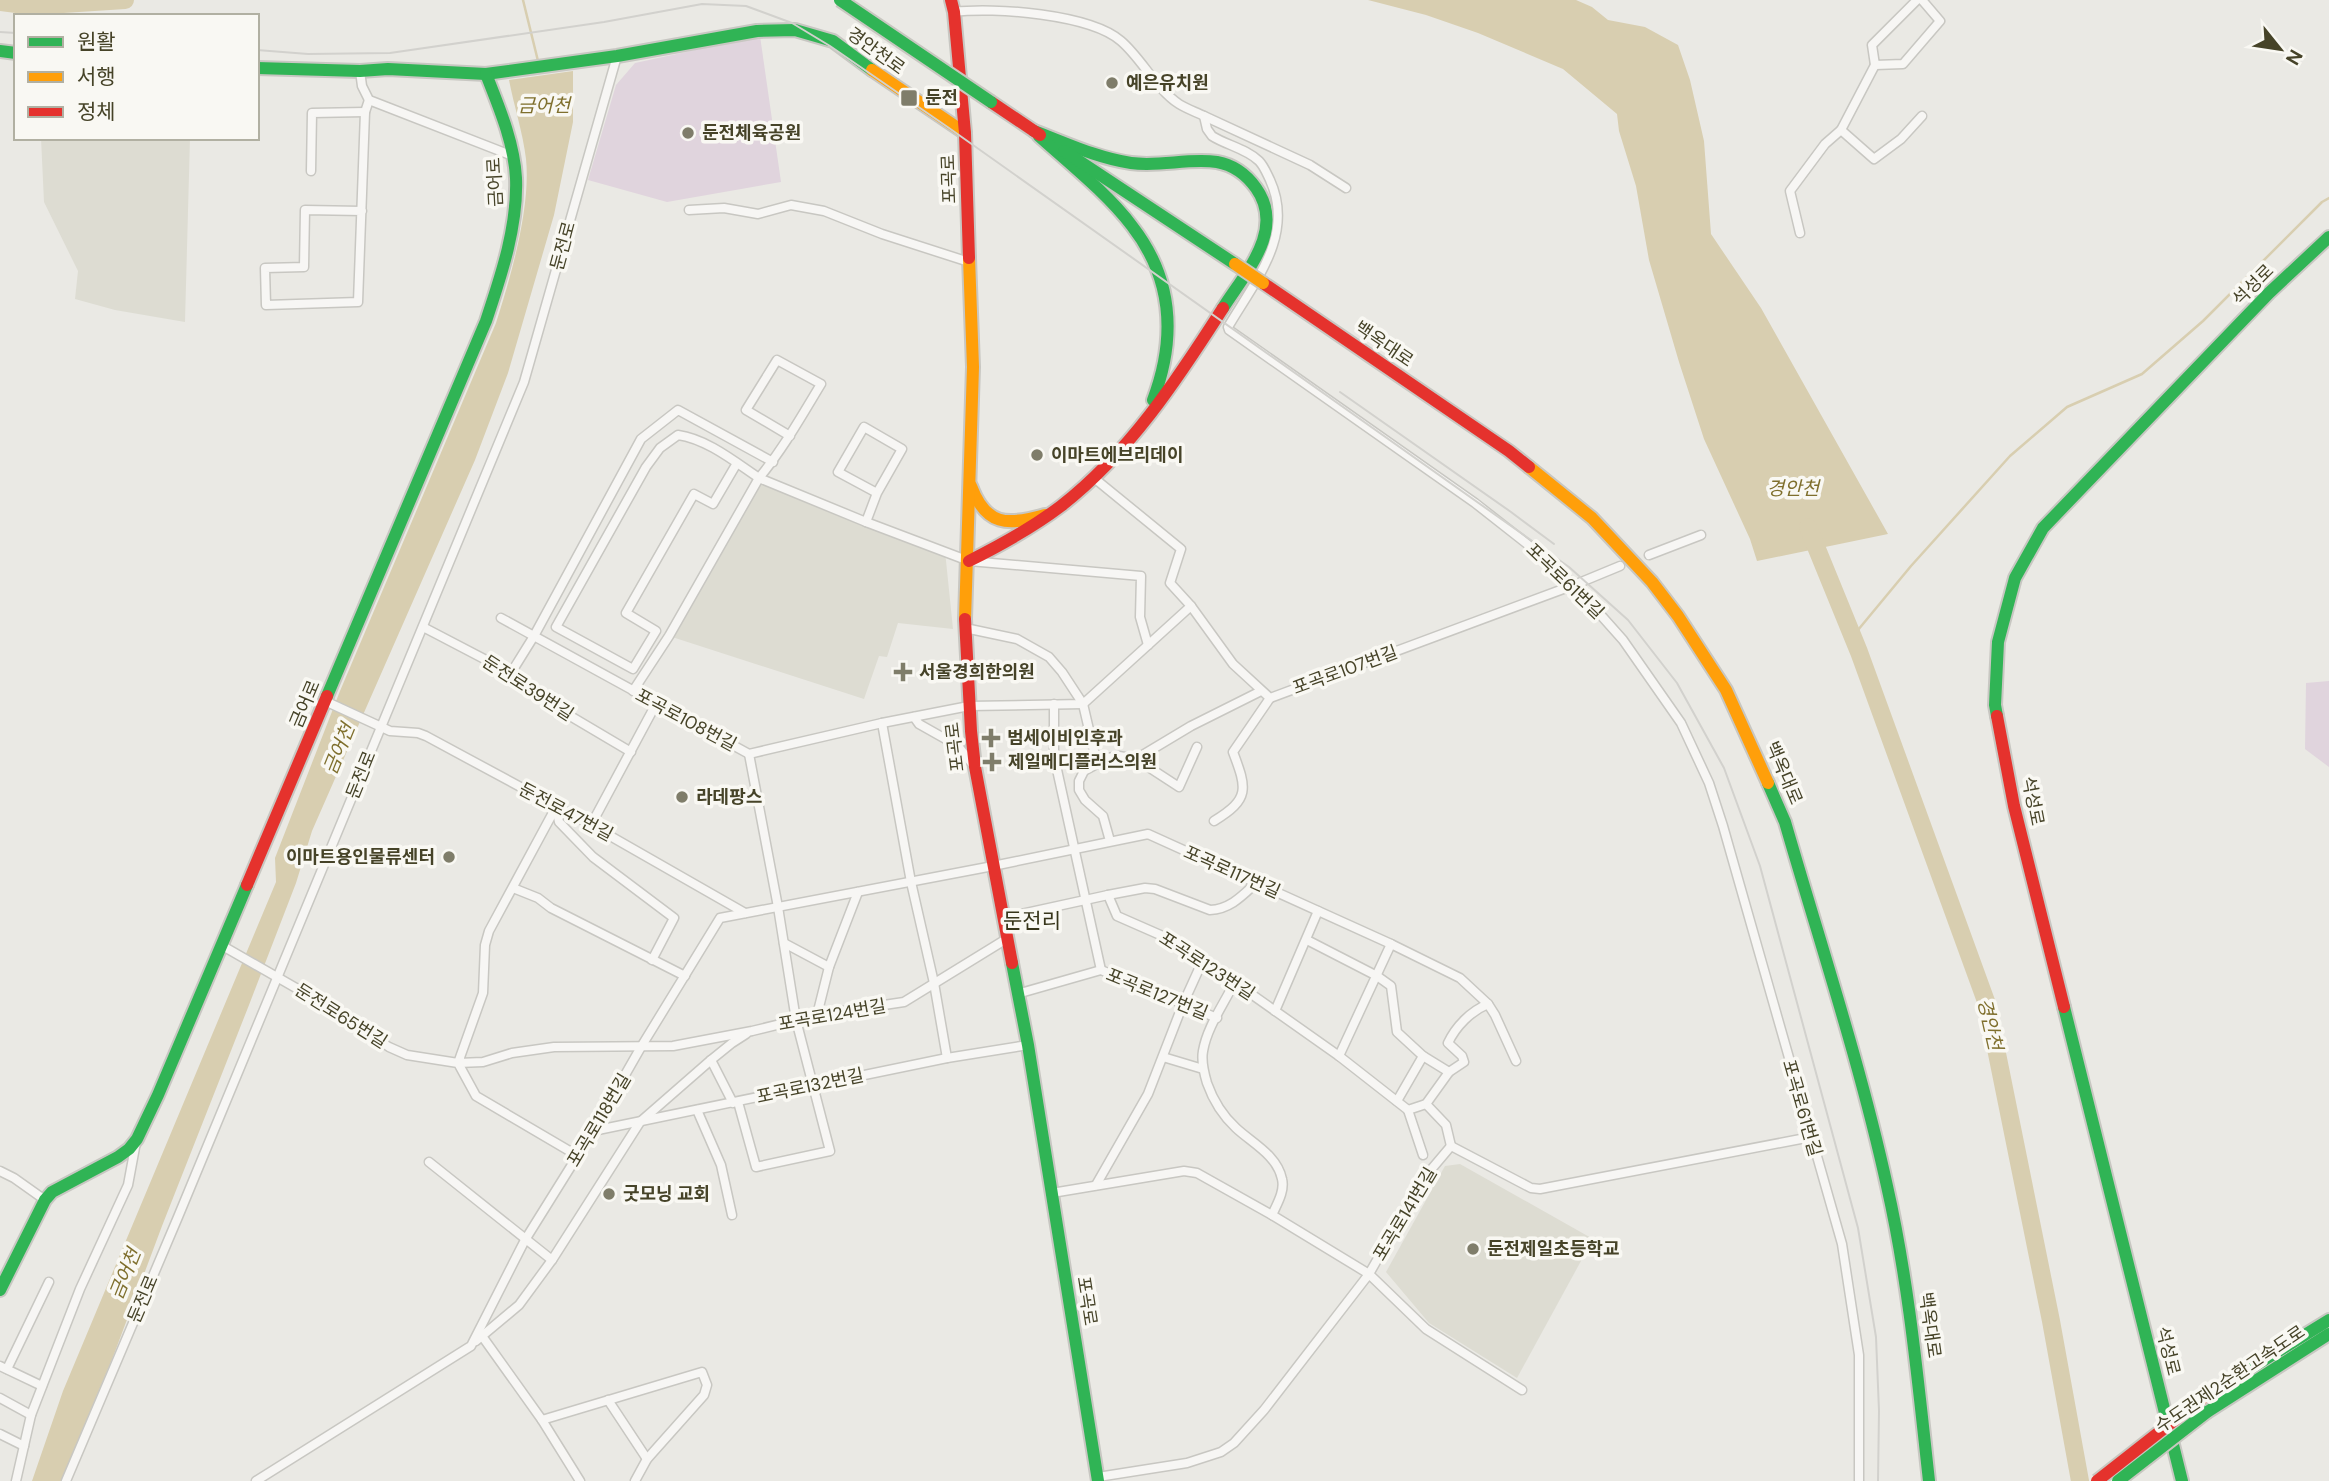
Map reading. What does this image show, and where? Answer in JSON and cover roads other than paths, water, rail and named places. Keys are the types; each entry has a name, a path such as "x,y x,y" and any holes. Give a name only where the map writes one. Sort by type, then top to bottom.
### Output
{"main road":[{"path":"840,0 1034,131 1135,229 1163,285 1170,335 1159,387 1142,426"},
{"name":"포곡로","path":"953,6 965,133 973,367 965,628 968,706 975,767 1028,1045 1098,1479"},
{"name":"경안천로","path":"486,74 617,56 757,31 795,30 833,41 896,88 965,133"},
{"path":"259,68 360,71 388,69 486,74"},
{"name":"금어로","path":"0,1290 45,1200 52,1192 118,1157 137,1139 225,947 325,701 486,321 514,214 516,194 513,156 486,74"},
{"path":"969,561 1017,536 1052,513 1094,478 1142,426 1261,249 1267,233 1265,202 1255,185 1243,173 1228,164 1214,161 1154,165 1131,163 1034,131"},
{"name":"백옥대로","path":"1034,131 1509,451 1592,518 1652,582 1686,628 1726,690 1785,822 1888,1188 1913,1331 1928,1481"},
{"name":"석성로","path":"2182,1481 2014,806 1996,705 1998,642 2015,578 2043,528 2269,293 2329,237"},
{"path":"969,480 979,507 1007,523 1024,522 1052,513"},
{"name":"수도권제2순환고속도로","path":"2097,1481 2204,1397 2329,1320"},
{"name":"수도권제2순환고속도로","path":"2118,1481 2207,1412 2329,1334"}],"street":[{"path":"1800,233 1790,191 1825,144 1841,130 1875,65 1872,45 1917,0"},
{"path":"1875,65 1903,64 1940,21 1922,0"},
{"name":"포곡로61번길","path":"953,6 1041,15 1100,28 1112,34 1129,49 1170,96 1203,116 1212,136 1259,162 1273,188 1279,218 1273,248 1228,327 1229,330 1475,503 1530,545 1574,586 1623,640 1681,723 1709,783 1842,1244 1859,1354 1859,1481"},
{"name":"둔전로","path":"66,1481 274,976 524,382 617,56"},
{"path":"360,71 362,86 369,100 513,156"},
{"path":"362,211 305,210 304,267 265,268 266,305 358,302 362,211 365,112 369,100"},
{"path":"311,171 312,113 365,112"},
{"path":"1203,116 1310,165 1346,188"},
{"path":"1841,130 1874,159 1901,139 1922,116"},
{"path":"689,210 724,208 758,214 790,205 824,211 882,234 969,262"},
{"path":"633,691 669,636 759,478 773,462 790,436 821,384 777,360 747,410 790,436"},
{"path":"511,673 534,636 641,439 678,410 773,462"},
{"path":"866,522 877,493 902,449 864,427 838,472 877,493"},
{"path":"737,463 713,504 694,494 626,613 656,631 633,669 556,627 646,467 660,448 678,435 692,437 737,463 759,478 969,561 1141,576 1140,617 1148,645"},
{"name":"포곡로107번길","path":"1094,478 1181,549 1170,583 1191,606 1222,650 1270,698 1574,586 1620,566"},
{"path":"1649,555 1701,535"},
{"path":"968,706 1083,704 1191,606"},
{"name":"포곡로108번길","path":"501,618 749,754 968,706"},
{"name":"둔전로39번길","path":"423,627 511,673 550,704 631,752"},
{"path":"965,628 1017,639 1049,657 1083,704 1097,764"},
{"path":"1136,759 1191,726 1261,691"},
{"path":"1214,821 1231,811 1239,801 1244,789 1244,779 1233,752 1270,698"},
{"name":"둔전로47번길","path":"325,701 390,731 426,736 591,825 745,913"},
{"path":"591,825 656,704"},
{"path":"1054,704 1054,755 1101,970"},
{"path":"914,717 919,724 957,746 975,767"},
{"path":"882,723 947,1058"},
{"path":"1110,841 1103,816 1085,800 1080,790 1079,781 1084,771 1108,758 1119,756 1136,759 1179,787 1197,747"},
{"path":"711,1060 736,1102 756,1167 830,1151 796,1020 749,754"},
{"path":"556,807 489,931 485,945 482,993 458,1063 476,1096 578,1156"},
{"path":"556,807 559,822 593,857 674,918 652,960"},
{"name":"포곡로117번길","path":"993,866 1148,834 1460,978 1488,1004 1516,1061"},
{"name":"포곡로118번길","path":"471,1346 526,1240 720,918 993,866"},
{"path":"1003,918 1145,888 1155,889 1210,910 1219,910 1236,902 1256,883"},
{"path":"513,888 538,898 551,908 685,976"},
{"path":"817,1015 829,967 858,892"},
{"name":"포곡로123번길","path":"1108,895 1117,916 1174,941 1203,960 1339,1056 1408,1110"},
{"path":"1275,1011 1318,911"},
{"name":"포곡로124번길","path":"641,1047 673,1046 817,1015 904,1002 1007,938"},
{"path":"1307,940 1391,986 1397,1032 1423,1056 1449,1072"},
{"path":"784,943 829,967"},
{"path":"1339,1056 1391,944"},
{"name":"둔전로65번길","path":"225,947 389,1047 407,1055 458,1063 483,1062 512,1053 554,1047 641,1047"},
{"path":"1097,1185 1148,1094 1203,960"},
{"name":"포곡로127번길","path":"1017,994 1101,970 1217,1018"},
{"path":"1234,982 1208,1035 1203,1053 1203,1069 1211,1094 1221,1111 1236,1128 1263,1149 1278,1167 1283,1181 1282,1192 1272,1215"},
{"path":"1423,1155 1408,1110 1426,1104 1449,1072 1464,1062 1462,1056 1448,1043 1471,1014 1488,1004"},
{"path":"256,1481 471,1346 519,1305 552,1260 640,1122 711,1060 752,1031"},
{"name":"포곡로132번길","path":"593,1131 947,1058 1028,1045"},
{"path":"1397,1101 1423,1056"},
{"path":"1163,1057 1203,1069"},
{"path":"1426,1104 1446,1125 1451,1146 1531,1188 1540,1189 1811,1137"},
{"path":"697,1110 721,1164 733,1215"},
{"path":"16,1481 42,1385 80,1289 128,1185 137,1139"},
{"name":"포곡로141번길","path":"1052,1193 1184,1171 1197,1173 1369,1274 1409,1201 1432,1167 1451,1146"},
{"path":"429,1162 552,1260"},
{"path":"0,1171 45,1200"},
{"path":"1098,1479 1197,1461 1221,1452 1234,1443 1264,1410 1369,1274 1426,1329 1522,1390"},
{"path":"42,1385 3,1367 50,1282"},
{"path":"482,1336 542,1420 580,1481"},
{"path":"542,1420 702,1372 707,1385 704,1395 647,1459 635,1481"},
{"path":"0,1398 32,1415"},
{"path":"608,1401 647,1459"},
{"path":"0,1434 24,1446"}],"water":[{"name":"경안천","path":"1368,0 1576,0 1592,7 1608,20 1645,27 1678,45 1690,80 1704,141 1711,234 1761,308 1888,534 1757,561 1750,539 1704,439 1679,362 1649,260 1636,186 1619,131 1617,114 1563,69 1478,33 1426,15"},
{"name":"금어천","path":"573,71 573,122 554,215 508,373 475,460 312,831 296,883 249,1005 113,1357 61,1481 32,1481 63,1391 276,882 275,858 340,691 496,323 508,284 526,198 525,149 509,80"}],"waterway":[{"name":"경안천","path":"0,2 32,6 125,0"},
{"name":"금어천","path":"523,0 538,61"},
{"path":"1853,636 1911,566 2010,456 2067,407 2142,374 2203,321 2329,198"},
{"name":"경안천","path":"1808,527 1859,652 1987,1004 2051,1321 2080,1481"}],"tram line":[{"path":"259,50 308,54 390,53 604,22 702,4 746,6 792,23 949,128 1569,567 1628,620 1677,683 1724,768 1760,866 1858,1228 1876,1337 1878,1481"},
{"path":"0,32 14,33"},
{"path":"1340,392 1554,544"}],"place":[{"name":"예은유치원","path":"1112,83"},
{"name":"둔전","path":"909,98"},
{"name":"둔전체육공원","path":"688,133"},
{"name":"이마트에브리데이","path":"1037,455"},
{"name":"서울경희한의원","path":"903,672"},
{"name":"범세이비인후과","path":"991,738"},
{"name":"제일메디플러스의원","path":"992,762"},
{"name":"라데팡스","path":"682,797"},
{"name":"이마트용인물류센터","path":"449,857"},
{"name":"굿모닝 교회","path":"609,1194"},
{"name":"둔전제일초등학교","path":"1473,1249"}],"district":[{"name":"둔전리","path":"1032,921"}]}
